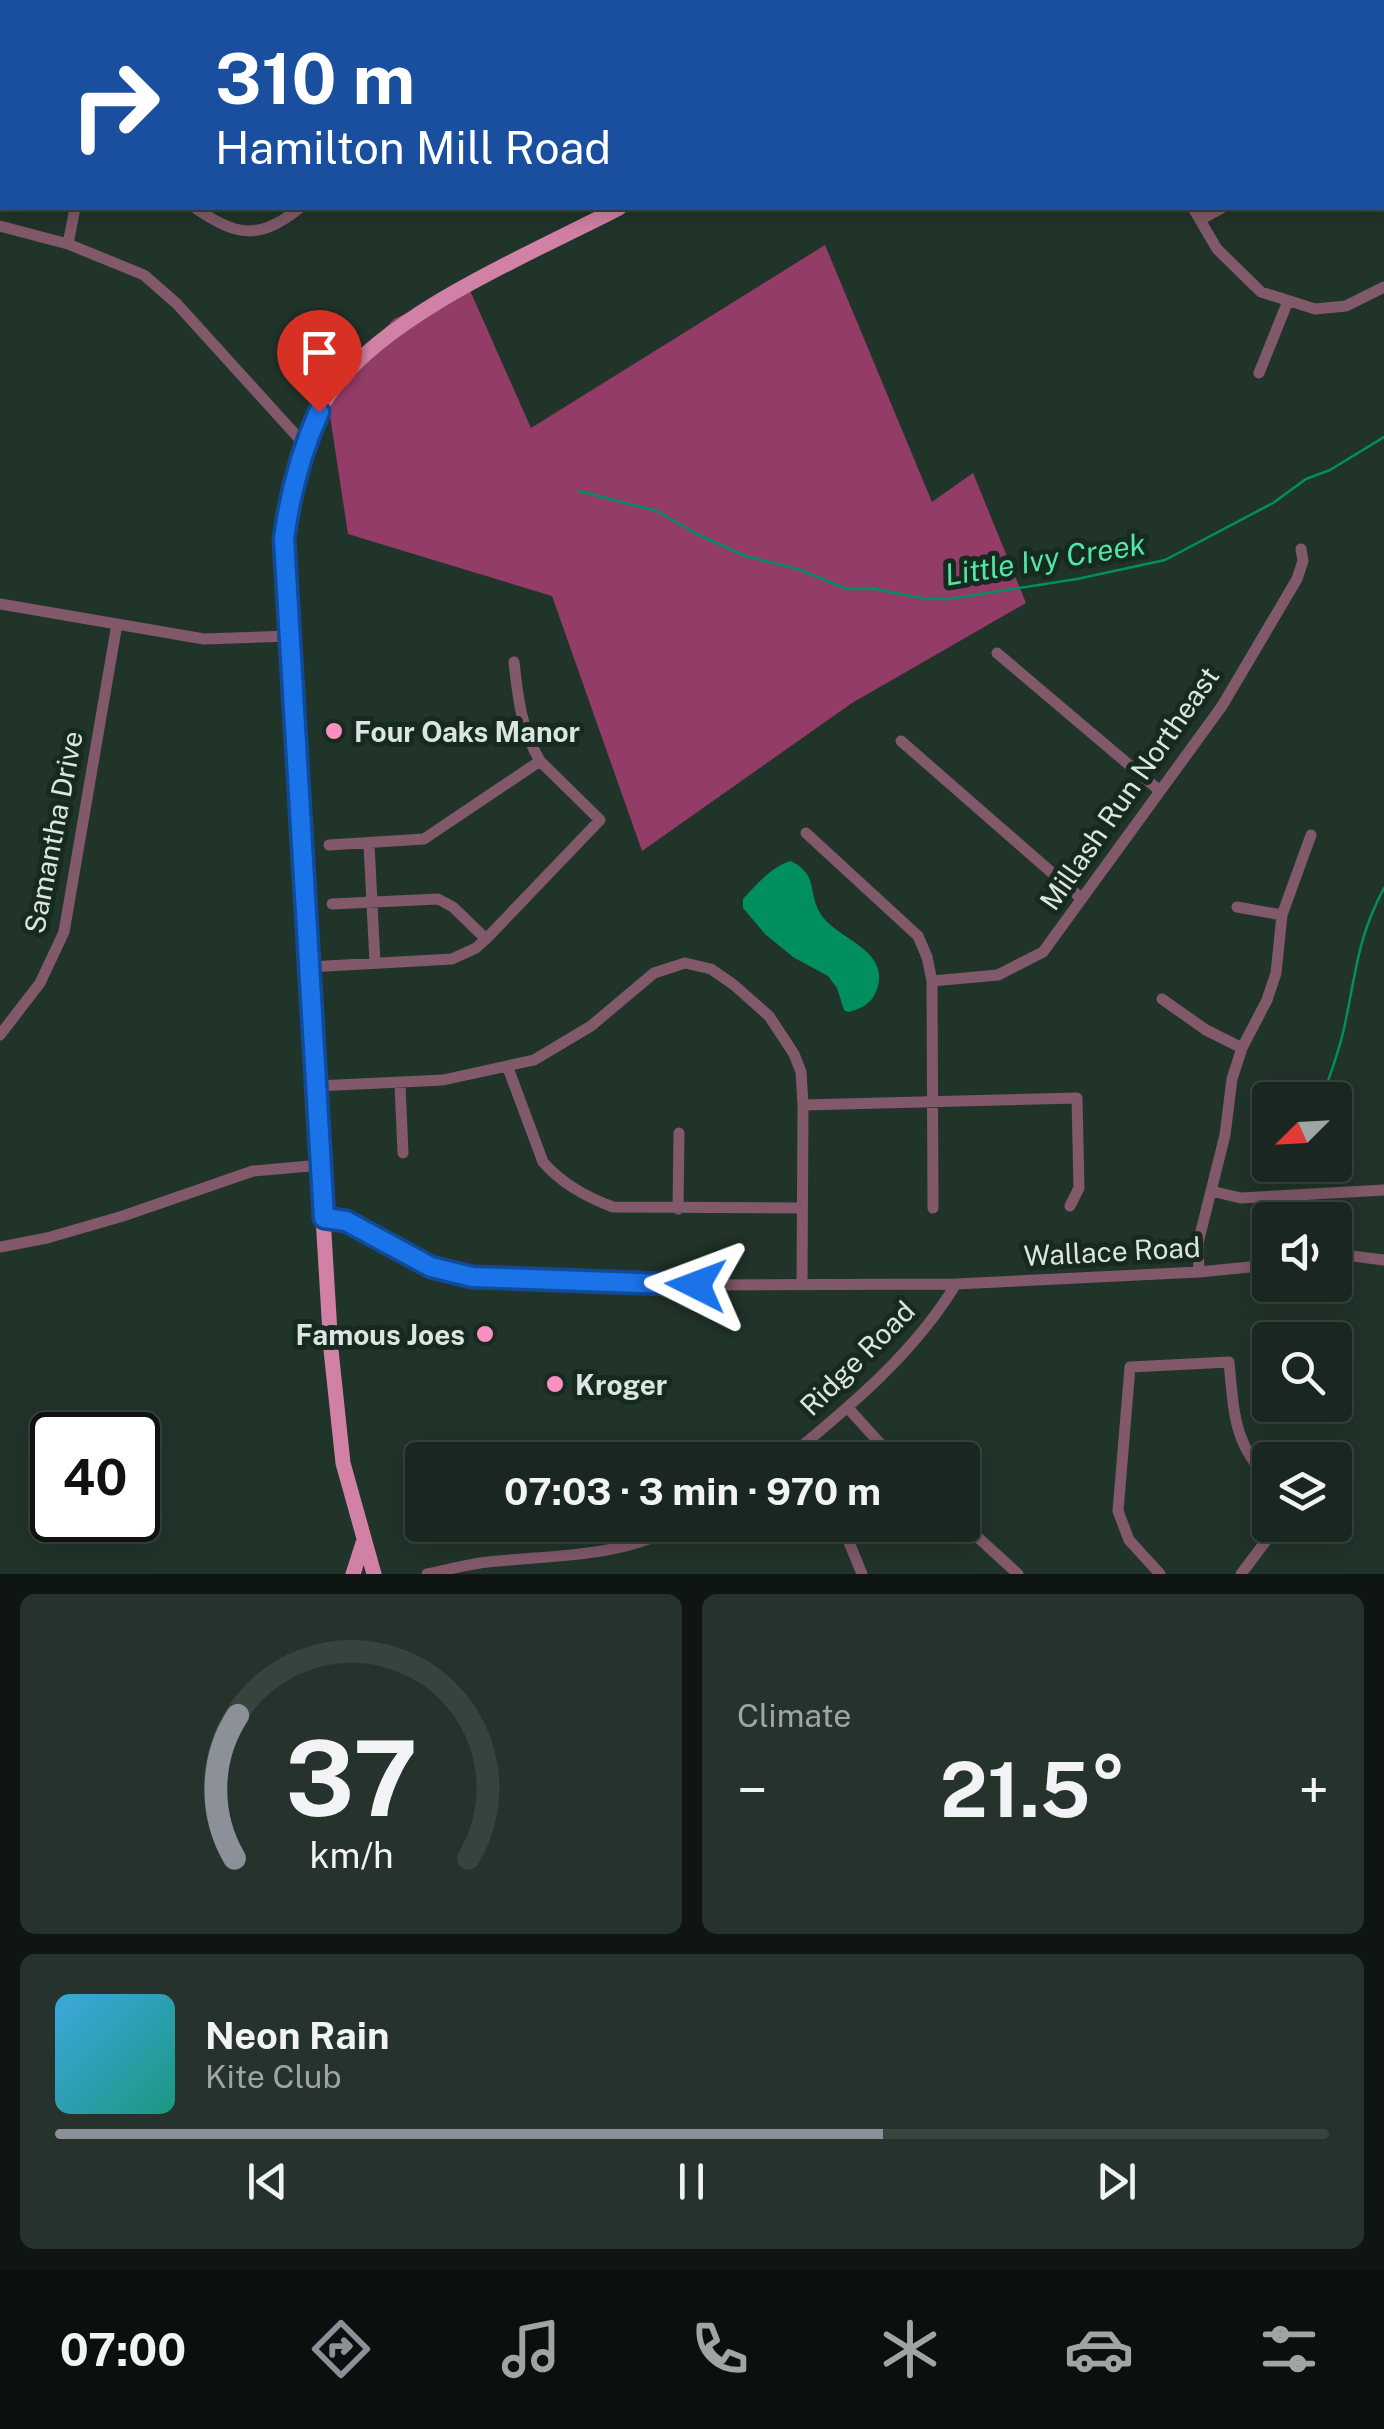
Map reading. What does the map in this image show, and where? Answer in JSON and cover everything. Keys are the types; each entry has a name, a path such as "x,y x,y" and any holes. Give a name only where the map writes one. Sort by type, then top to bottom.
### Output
{"main road":[{"path":"374,1574 340,1446 331,1350 288,636 284,539 290,493 304,444 335,385 384,338 431,306 616,210"},
{"path":"354,1574 364,1539"}],"street":[{"path":"68,244 76,210"},
{"path":"199,210 224,224 255,232 268,230 297,210"},
{"path":"1197,214 1217,249 1260,292 1315,308 1346,306 1384,287"},
{"path":"0,226 68,244 144,275 177,304 304,444"},
{"path":"1259,373 1288,301"},
{"name":"Millash Run Northeast","path":"932,981 974,980 1020,966 1043,952 1222,706 1297,579 1301,549"},
{"path":"0,604 204,639 288,636"},
{"name":"Samantha Drive","path":"0,1035 40,982 64,932 117,624"},
{"path":"998,653 1160,791"},
{"path":"309,967 452,959 476,948 600,820 540,761 522,724 514,662"},
{"path":"901,742 1082,898"},
{"path":"329,845 410,842 435,834 540,761"},
{"path":"806,833 918,936 932,981 933,1208"},
{"path":"1199,1272 1198,1243 1225,1135 1232,1079 1242,1048 1267,1000 1276,972 1282,915 1311,835"},
{"path":"369,844 375,962"},
{"path":"332,904 446,902 486,939"},
{"path":"1236,906 1282,915"},
{"path":"316,1086 400,1085 508,1068 534,1060 573,1038 654,973 685,963 711,969 769,1016 801,1072 802,1284"},
{"path":"1162,999 1206,1030 1242,1048"},
{"path":"508,1068 536,1149 552,1172 590,1198 613,1207 801,1208"},
{"path":"400,1085 404,1153"},
{"path":"804,1105 1077,1098 1079,1188 1070,1206"},
{"path":"678,1209 679,1133"},
{"path":"0,1247 122,1216 254,1171 321,1165"},
{"path":"1211,1191 1240,1198 1384,1190"},
{"name":"Wallace Road","path":"324,1218 346,1221 431,1267 472,1277 696,1285 956,1284 1252,1266"},
{"path":"1352,1259 1384,1260"},
{"name":"Ridge Road","path":"807,1442 848,1408 914,1340 956,1284"},
{"path":"1159,1574 1129,1540 1118,1511 1130,1366 1228,1362 1237,1432 1252,1463"},
{"path":"848,1408 879,1442"},
{"path":"980,1539 1018,1574"},
{"path":"427,1574 484,1562 605,1550 634,1542"},
{"path":"849,1542 862,1574"},
{"path":"1241,1574 1265,1542"}],"shaded area":[{"path":"825,245 932,502 973,473 1026,603 852,703 642,851 552,596 348,534 326,390 394,319 468,286 531,428"},
{"path":"791,861 806,872 816,905 827,922 869,954 876,964 877,989 862,1007 844,1010 837,988 828,976 793,957 765,934 743,908 743,899 759,882"}],"waterway":[{"name":"Little Ivy Creek","path":"579,491 657,511 745,556 798,569 847,589 948,599 1077,579 1165,560 1273,503 1306,479 1330,470 1384,437"},
{"path":"1327,1082 1340,1043 1363,938 1384,888"}],"place":[{"name":"Four Oaks Manor","path":"334,731"},
{"name":"Famous Joes","path":"485,1334"},
{"name":"Kroger","path":"555,1384"}],"route":[{"path":"319,412 304,444 290,493 284,539 324,1218 346,1221 431,1267 472,1277 696,1285"}]}
